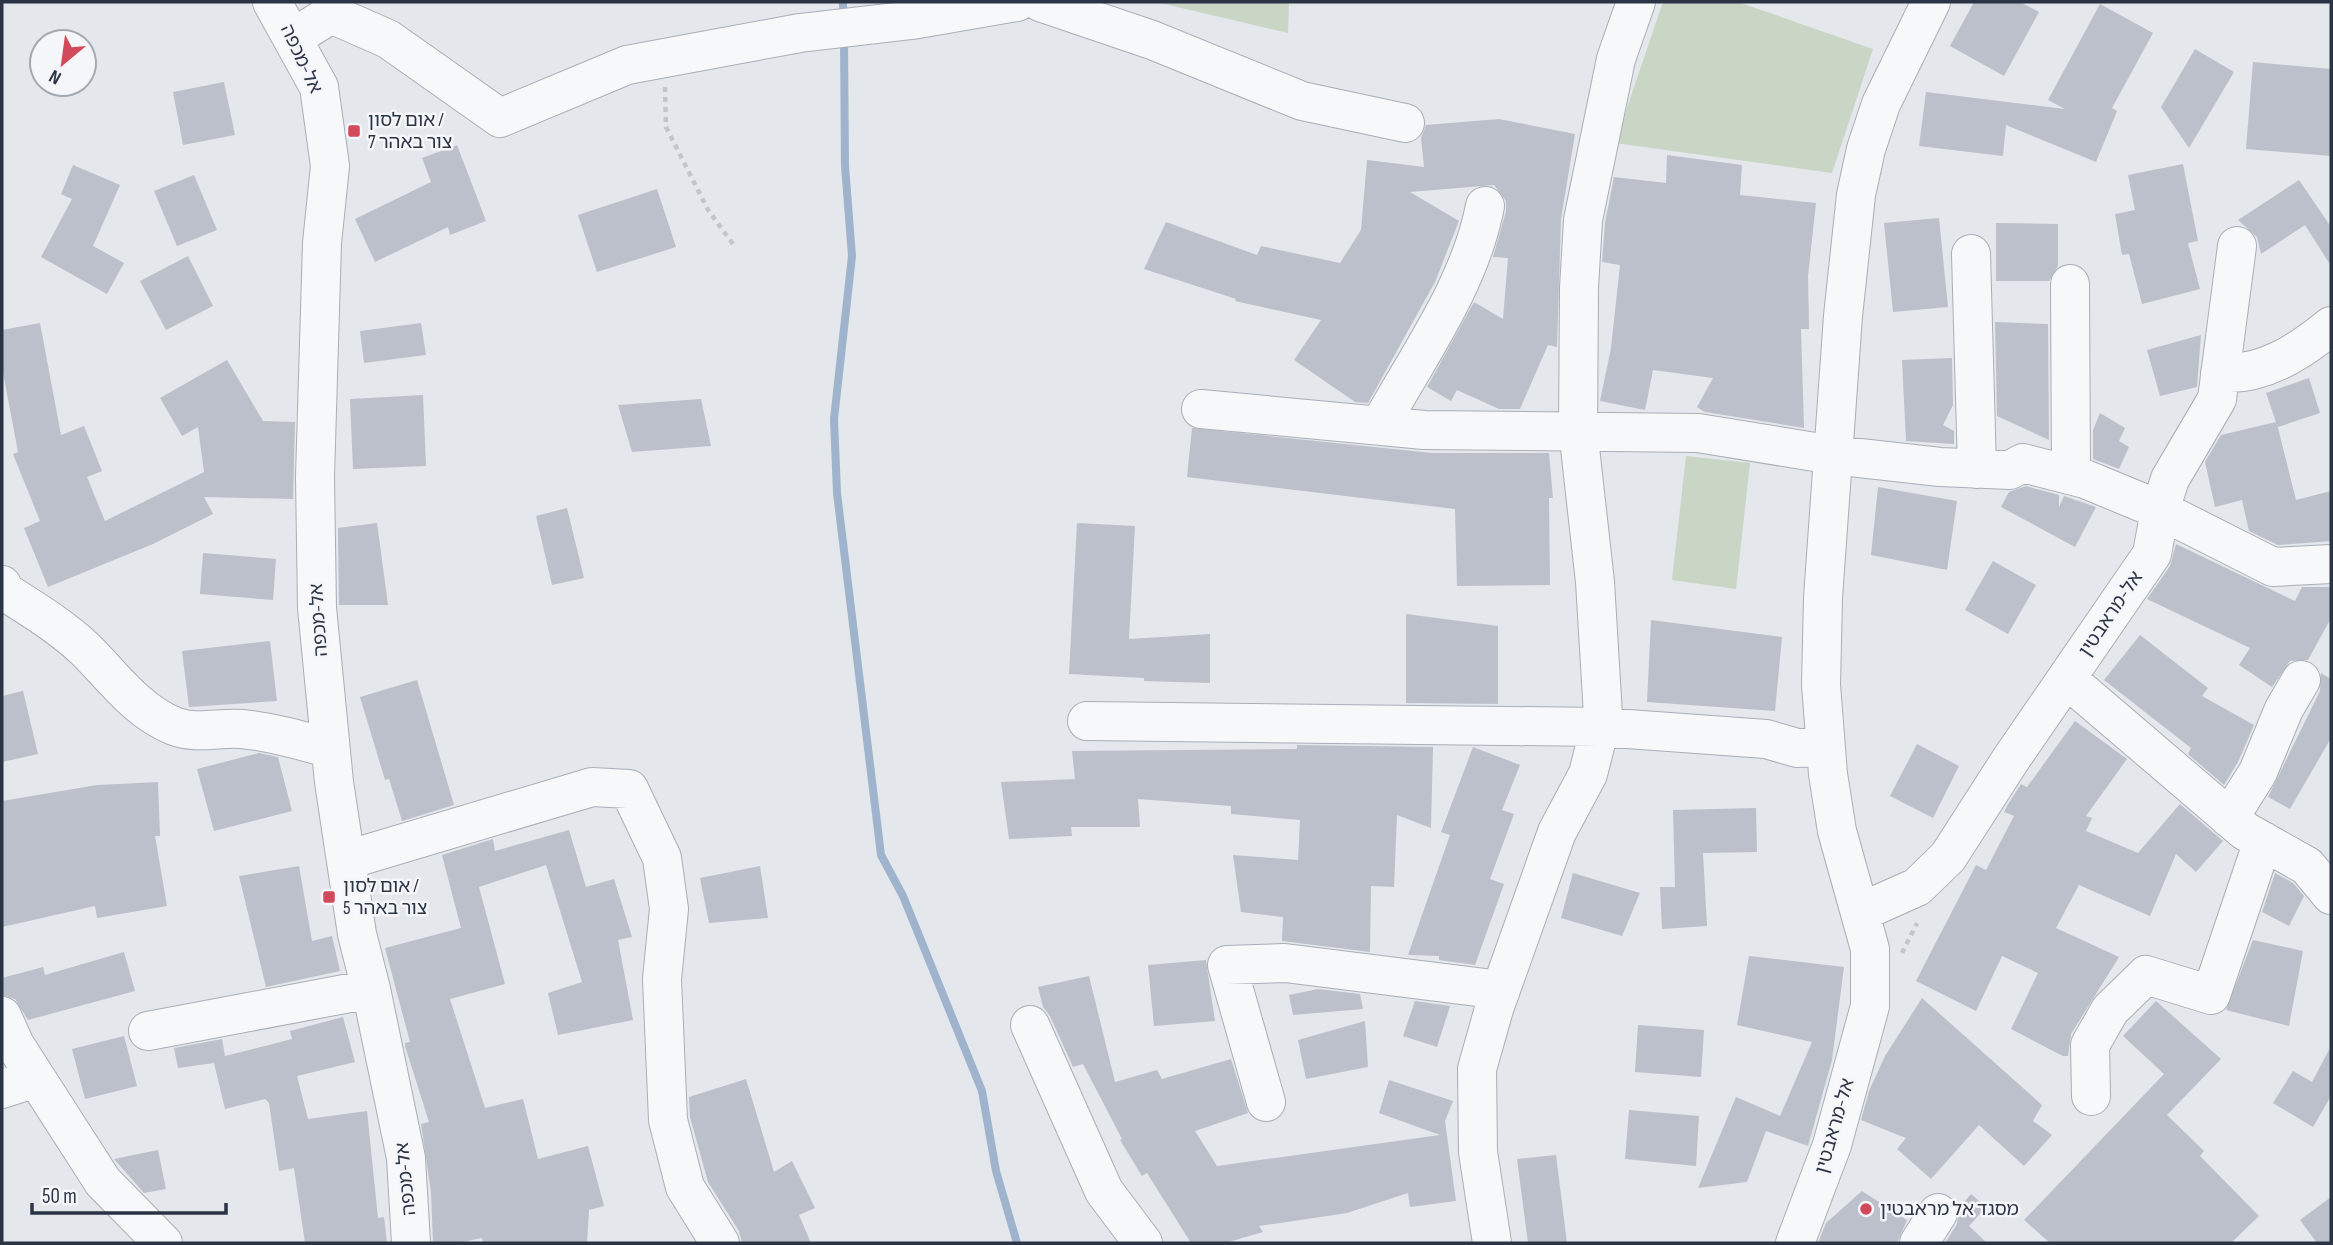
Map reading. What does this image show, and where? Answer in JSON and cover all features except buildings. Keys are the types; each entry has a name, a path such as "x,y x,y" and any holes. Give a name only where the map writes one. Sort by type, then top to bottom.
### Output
{"street":[{"name":"אל-מכפה","path":"272,2 319,87 330,166 321,243 315,490 317,608 330,748 356,934 372,989 406,1158 411,1243"},
{"path":"293,38 338,8 388,39 500,118 627,65 800,33 912,20 1017,2"},
{"path":"1040,2 1152,40 1302,102 1405,124"},
{"path":"1492,1243 1478,1152 1477,1069 1501,990 1557,832 1588,774 1603,715 1595,582 1578,430 1583,220 1616,59 1636,2"},
{"name":"אל-מראבטין","path":"1795,1243 1832,1145 1870,1006 1870,949 1837,831 1825,746 1821,685 1823,598 1833,455 1856,195 1866,149 1881,103 1931,2"},
{"path":"1380,425 1464,275 1479,239 1485,206"},
{"name":"אל-מראבטין","path":"1861,912 1917,887 1948,857 2152,554 2160,510 2170,479 2217,399 2237,246"},
{"path":"1971,254 1977,469"},
{"path":"2070,284 2071,475"},
{"path":"2220,373 2239,375 2279,362 2331,326"},
{"path":"1200,410 1424,430 1698,433 1833,455 1977,469 2010,470 2023,463 2071,475 2160,510 2273,567 2331,564"},
{"path":"2,585 4,591 51,622 85,649 127,695 174,726 204,733 238,729 274,733 330,748"},
{"path":"2067,679 2229,818 2263,841 2319,858 2331,895"},
{"path":"2229,818 2258,772 2284,709 2301,680"},
{"path":"1087,721 1600,727 1766,739 1797,748 1825,746"},
{"path":"347,860 592,787 629,789 662,858 669,909 662,979 668,1120 685,1187 720,1243"},
{"path":"2091,1096 2090,1045 2109,1010 2146,975 2211,995 2263,841"},
{"path":"1266,1102 1227,965 1285,963 1501,990"},
{"path":"148,1031 372,989"},
{"path":"2,1016 19,1083 103,1182 163,1243"},
{"path":"1030,1024 1104,1191 1143,1243"}],"path":[{"path":"664,59 666,127 708,210 733,244"},
{"path":"1897,962 1922,914"}],"green space":[{"path":"1156,2 1289,2 1288,33"},
{"path":"1663,2 1738,2 1873,49 1832,173 1615,143"},
{"path":"1686,456 1750,463 1736,589 1672,580"}],"waterway":[{"path":"843,2 843,16"},
{"path":"844,40 845,166 852,256 834,419 837,493 881,855 903,896 982,1091 996,1171 1017,1243"}],"place":[{"name":"אום לסון / צור באהר 7","path":"354,131"},
{"name":"אום לסון / צור באהר 5","path":"329,897"},
{"name":"מסגד אל מראבטין","path":"1866,1209"}]}
